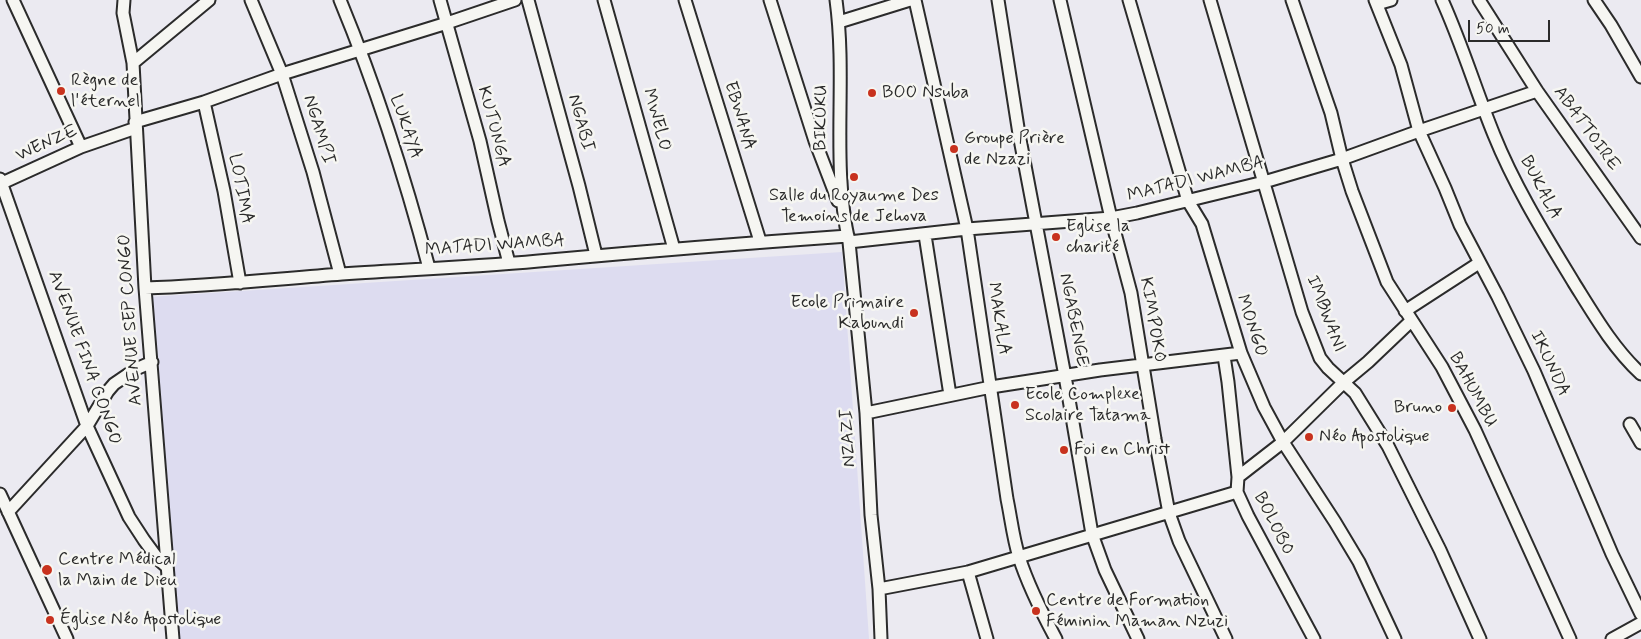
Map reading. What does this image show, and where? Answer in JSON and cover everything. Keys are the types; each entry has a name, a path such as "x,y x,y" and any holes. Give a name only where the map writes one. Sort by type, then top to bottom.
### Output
{"street":[{"path":"13,0 81,147"},
{"name":"AVENUE SEP CONGO","path":"124,0 123,13 133,63 145,288 173,639"},
{"path":"133,63 209,0"},
{"name":"NGAMPI","path":"252,0 282,74 313,172 340,274"},
{"name":"LUKAYA","path":"340,0 360,50 411,200 429,268"},
{"name":"KUTUNGA","path":"440,0 480,140 509,263"},
{"name":"WENZE","path":"1,182 136,125 282,74 515,0"},
{"name":"NGABI","path":"528,0 596,255"},
{"name":"MWELO","path":"604,0 674,249"},
{"name":"EBWANA","path":"685,0 760,241"},
{"path":"770,0 815,141 843,214"},
{"name":"BIKUKU","path":"836,0 839,22 841,100 839,169 843,214 849,239"},
{"path":"839,22 910,0"},
{"name":"MAKALA","path":"915,0 966,229 1007,499 1019,556 1056,639"},
{"name":"NGABENGE","path":"998,0 1019,134 1065,376 1092,534 1104,570 1138,639"},
{"name":"KIMPOKO","path":"1060,0 1111,218 1131,293 1169,513 1179,541 1226,639"},
{"name":"MONGO","path":"1129,0 1188,201 1202,224 1241,353 1264,407 1283,442 1359,562 1395,639"},
{"name":"IMBWANI","path":"1210,0 1302,312 1320,358 1355,393 1388,446 1440,550 1480,639"},
{"name":"BAHUMBU","path":"1292,0 1331,113 1342,159 1387,282 1442,367 1475,430 1570,639"},
{"path":"1376,2 1392,0"},
{"name":"BUKALA","path":"1442,0 1494,137 1520,191 1603,330 1626,360 1641,374"},
{"name":"ABATTOIRE","path":"1479,0 1537,91 1641,238"},
{"path":"1594,0 1641,77"},
{"name":"IKUNDA","path":"1376,2 1401,65 1419,131 1460,225 1534,372 1612,554 1641,614"},
{"name":"MATADI WAMBA","path":"145,288 240,283 340,274 509,263 760,241 849,239 925,234 1111,218 1264,182 1342,159 1537,91"},
{"name":"LOTIMA","path":"204,102 224,191 240,283"},
{"name":"AVENUE FINA CONGO","path":"1,182 87,426 130,517 144,540 166,566"},
{"path":"925,234 950,395"},
{"name":"NZAZI","path":"849,239 866,413 870,515 879,590 881,639"},
{"path":"1238,476 1283,442 1344,382 1368,362 1408,316 1479,263"},
{"path":"866,413 991,387 1100,370 1241,353"},
{"name":"BOLOBO","path":"1224,356 1238,476 1237,492 1260,541 1314,639"},
{"path":"8,512 87,426 114,384 136,369 152,362"},
{"path":"1630,424 1641,443"},
{"path":"879,590 968,572 1237,492"},
{"path":"0,494 67,639"},
{"path":"968,572 987,639"},
{"path":"1612,639 1641,623"}],"shaded area":[{"path":"842,252 869,639 174,639 149,297"}],"place":[{"name":"Règne de l'éternel","path":"61,91"},
{"name":"BOO Nsuba","path":"872,93"},
{"name":"Groupe Prière de Nzazi","path":"954,149"},
{"name":"Salle du Royaume Des Temoins de Jehova","path":"854,177"},
{"name":"Eglise la charité","path":"1056,237"},
{"name":"Ecole Primaire Kabundi","path":"914,313"},
{"name":"Ecole Complexe Scolaire Tatama","path":"1015,405"},
{"name":"Bruno","path":"1452,408"},
{"name":"Néo Apostolique","path":"1309,437"},
{"name":"Foi en Christ","path":"1064,450"},
{"name":"Centre Médical la Main de Dieu","path":"47,570"},
{"name":"Centre de Formation Féminin Maman Nzuzi","path":"1036,611"},
{"name":"Église Néo Apostolique","path":"50,620"}]}
